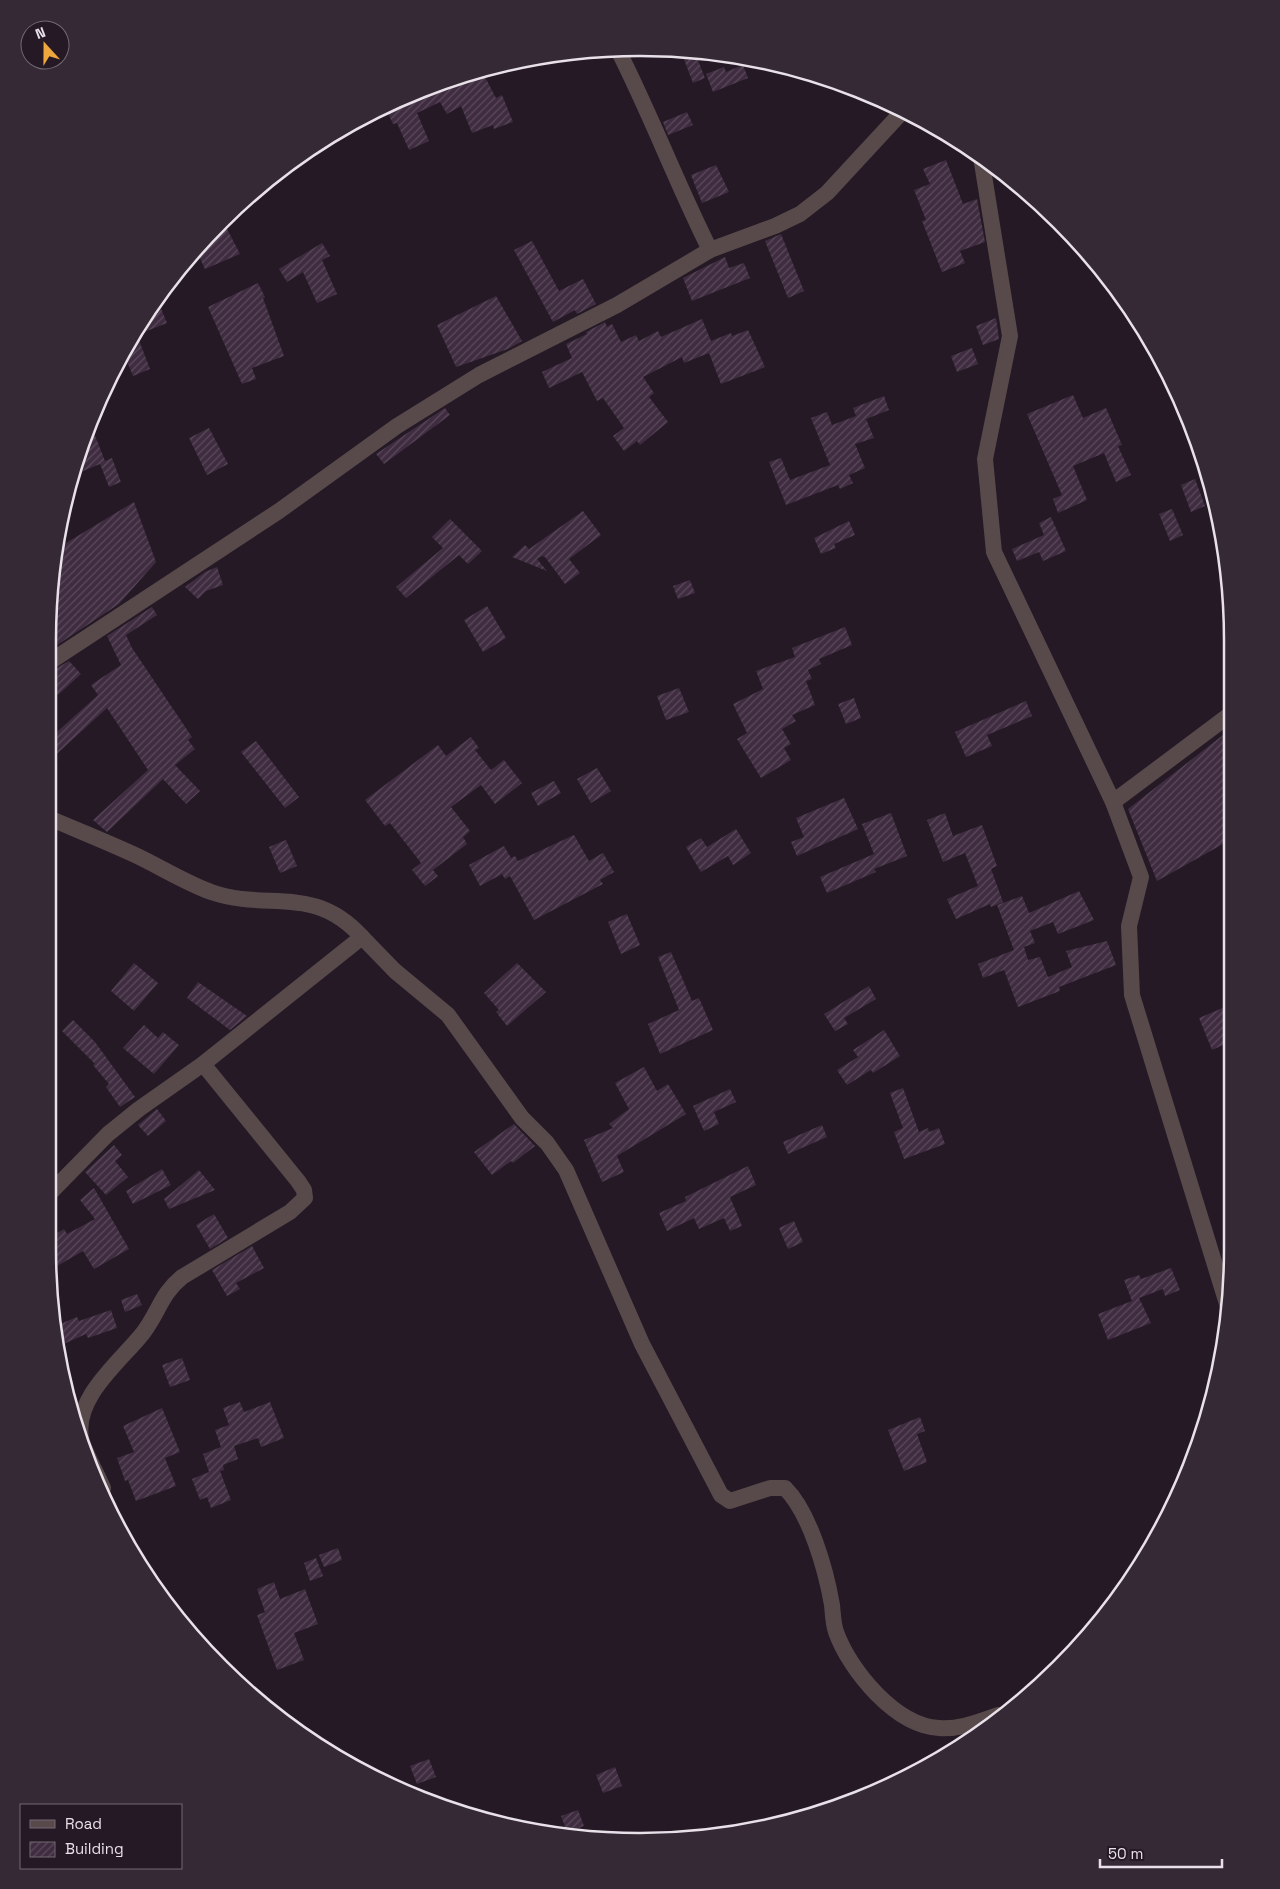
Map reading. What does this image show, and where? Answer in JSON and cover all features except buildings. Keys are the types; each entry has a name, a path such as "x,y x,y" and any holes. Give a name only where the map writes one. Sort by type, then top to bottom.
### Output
{"street":[{"path":"621,56 643,98 687,204 710,250"},
{"path":"56,658 279,512 397,426 479,375 617,305 710,250 775,226 800,214 827,193 898,116"},
{"path":"983,168 1010,336 985,458 994,552 1113,802 1141,876 1129,926 1132,995 1223,1290"},
{"path":"1113,802 1224,719"},
{"path":"56,821 131,853 212,892 234,898 283,900 313,904 339,916 395,971 448,1015 522,1118 547,1143 566,1170 642,1344 721,1495 730,1501 770,1488 784,1488 797,1502 818,1547 836,1633 868,1684 908,1720 923,1726 941,1729 971,1724 984,1720"},
{"path":"56,1187 108,1134 139,1109 202,1064 362,937"},
{"path":"81,1417 96,1388 118,1359 144,1333 170,1286 182,1276 290,1212 305,1198 304,1190 298,1181 202,1064"}]}
